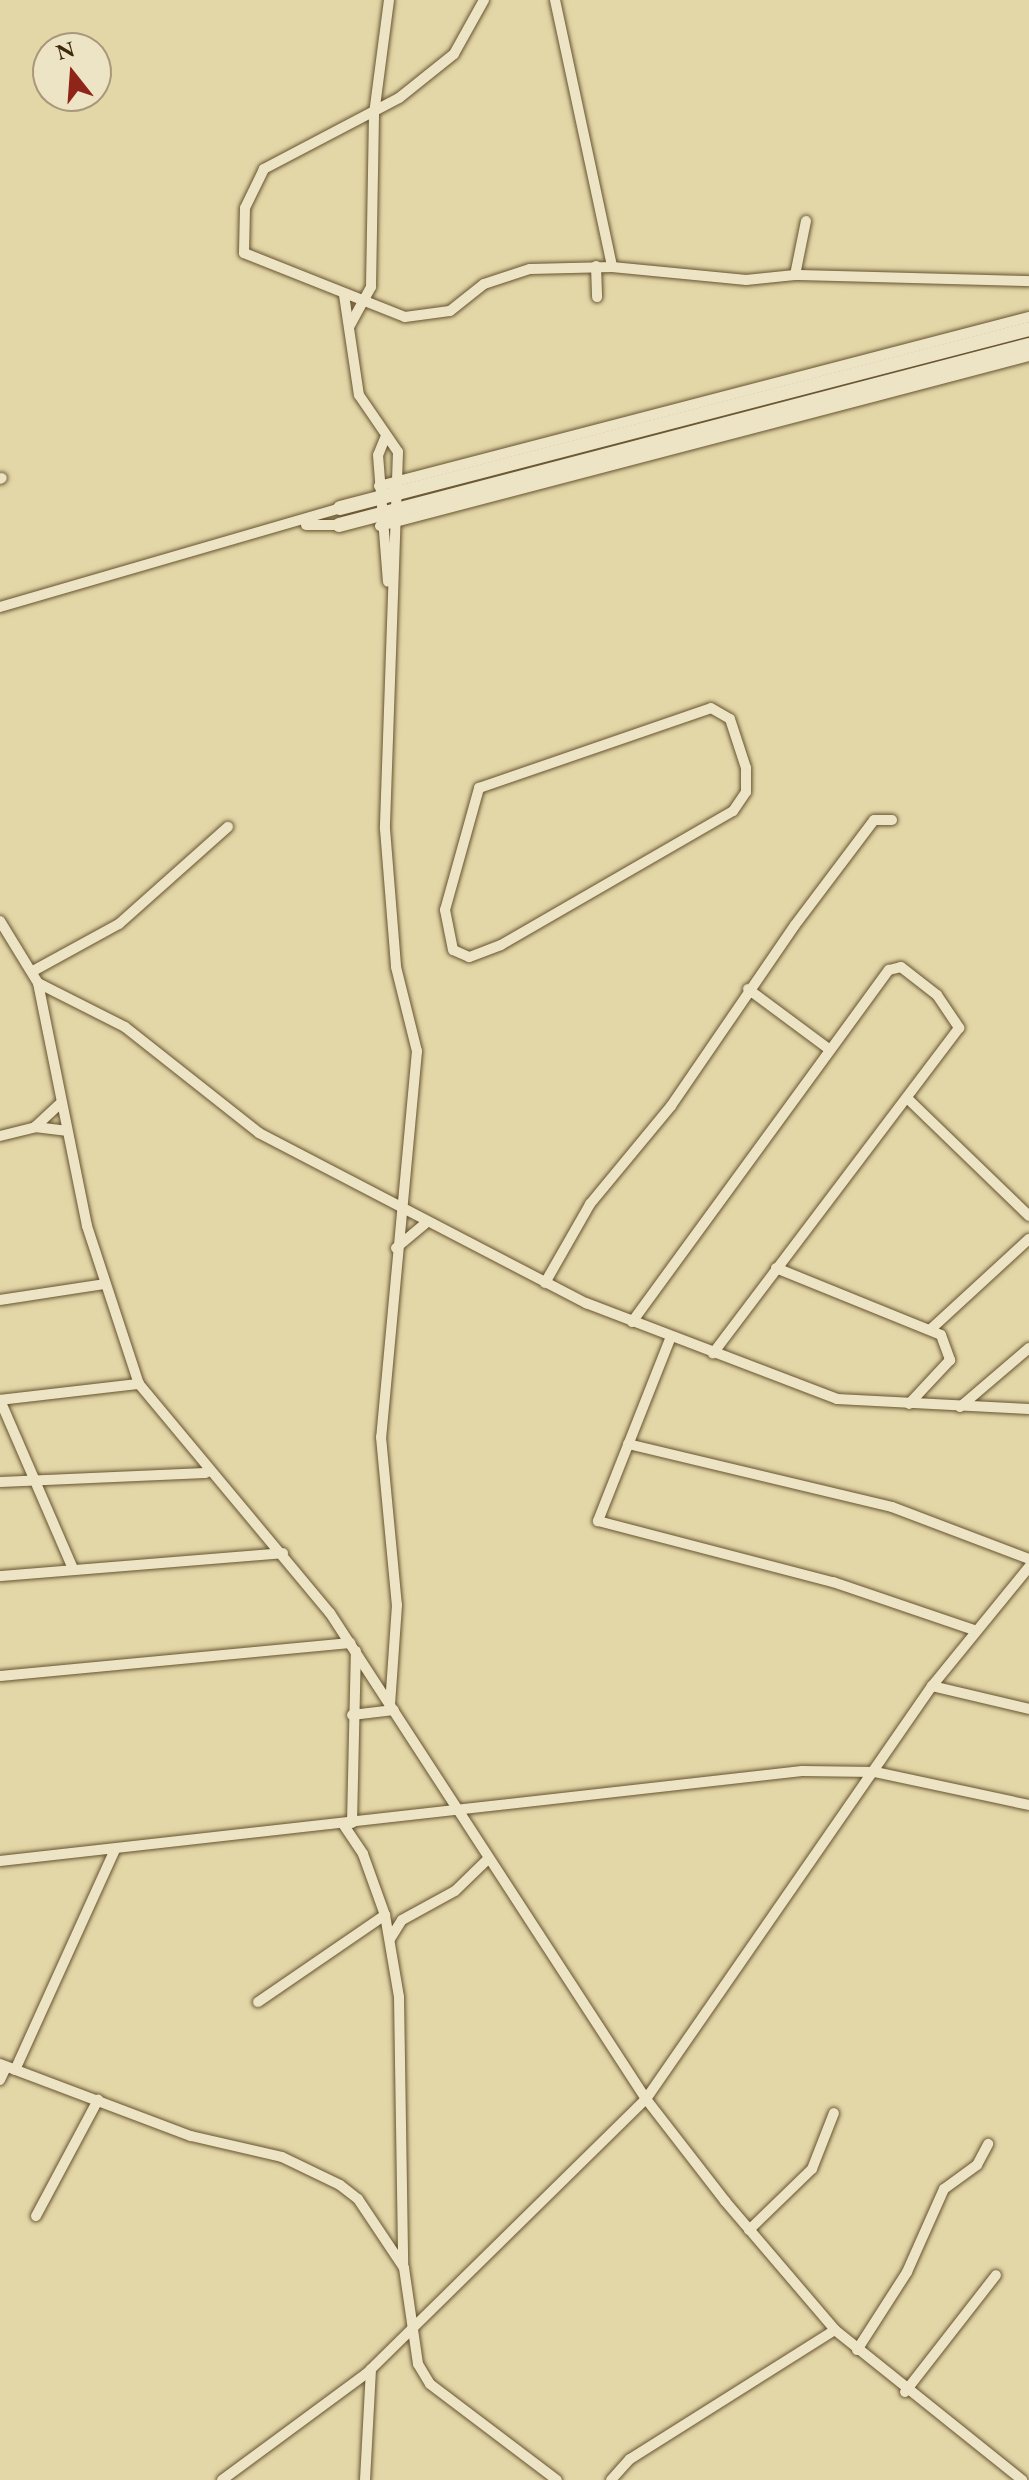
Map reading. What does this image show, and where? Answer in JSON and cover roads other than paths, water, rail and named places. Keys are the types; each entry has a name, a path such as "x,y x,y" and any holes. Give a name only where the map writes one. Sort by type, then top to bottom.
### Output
{"main road":[{"path":"340,508 398,487 1029,329"},
{"path":"339,525 380,521 1029,345"}],"street":[{"path":"349,329 371,287 378,202 374,114 389,0"},
{"path":"484,0 454,54 374,114 264,169 245,208 244,253 388,314 428,316 470,301 508,273 596,266 746,280 795,275 1029,281"},
{"path":"555,0 612,267"},
{"path":"795,275 806,221"},
{"path":"596,266 597,297"},
{"path":"344,295 359,395 385,438 398,452 398,516 388,584 385,829 396,967 417,1051 399,1212 381,1437 397,1605 392,1707"},
{"path":"398,487 1029,317"},
{"path":"398,516 1029,356"},
{"path":"385,438 379,492 388,584"},
{"path":"0,600 0,606 300,525 340,508"},
{"path":"300,525 339,525"},
{"path":"711,708 730,719 747,779 733,811 501,945 469,957 453,950 445,910 474,793 490,781 675,718 711,708"},
{"path":"545,1283 590,1204 671,1106 748,989 874,820 892,820"},
{"path":"33,971 119,924 228,827"},
{"path":"0,921 38,983 66,1131 104,1284 139,1384 206,1473 283,1553 353,1647 454,1812 646,2099 749,2230 835,2330 905,2392 1022,2480"},
{"path":"632,1322 889,970 901,967 959,1023 907,1098 713,1353"},
{"path":"38,983 104,1013 259,1133 399,1212 670,1339 837,1399 1029,1409"},
{"path":"748,989 830,1050"},
{"path":"907,1098 1029,1216"},
{"path":"35,1127 61,1103"},
{"path":"0,1136 35,1127 66,1131"},
{"path":"396,1248 425,1224"},
{"path":"931,1329 1029,1239"},
{"path":"776,1268 931,1329 949,1345 950,1360 909,1404"},
{"path":"0,1300 104,1284"},
{"path":"670,1339 598,1521 833,1582 974,1630"},
{"path":"960,1407 1029,1348"},
{"path":"73,1569 31,1480 0,1400 139,1384"},
{"path":"628,1444 880,1504 1029,1559"},
{"path":"0,1482 206,1473"},
{"path":"0,1576 283,1553"},
{"path":"222,2480 371,2369 646,2099 932,1686 974,1630 1029,1567"},
{"path":"0,1676 353,1647"},
{"path":"353,1647 348,1824 363,1854 385,1915 399,1997 404,2268 413,2328 430,2384 557,2480"},
{"path":"932,1686 1029,1709"},
{"path":"352,1715 392,1707"},
{"path":"0,1861 802,1771 875,1772 1029,1805"},
{"path":"0,2080 115,1850"},
{"path":"390,1939 402,1920 455,1891 487,1860"},
{"path":"258,2002 385,1915"},
{"path":"7,2067 191,2136 282,2157 340,2185 358,2199 404,2268"},
{"path":"36,2216 98,2100"},
{"path":"749,2230 812,2169 834,2113"},
{"path":"857,2350 907,2272 944,2189 977,2165 988,2144"},
{"path":"905,2392 996,2275"},
{"path":"611,2480 630,2459 835,2330"},
{"path":"365,2480 371,2369"}]}
